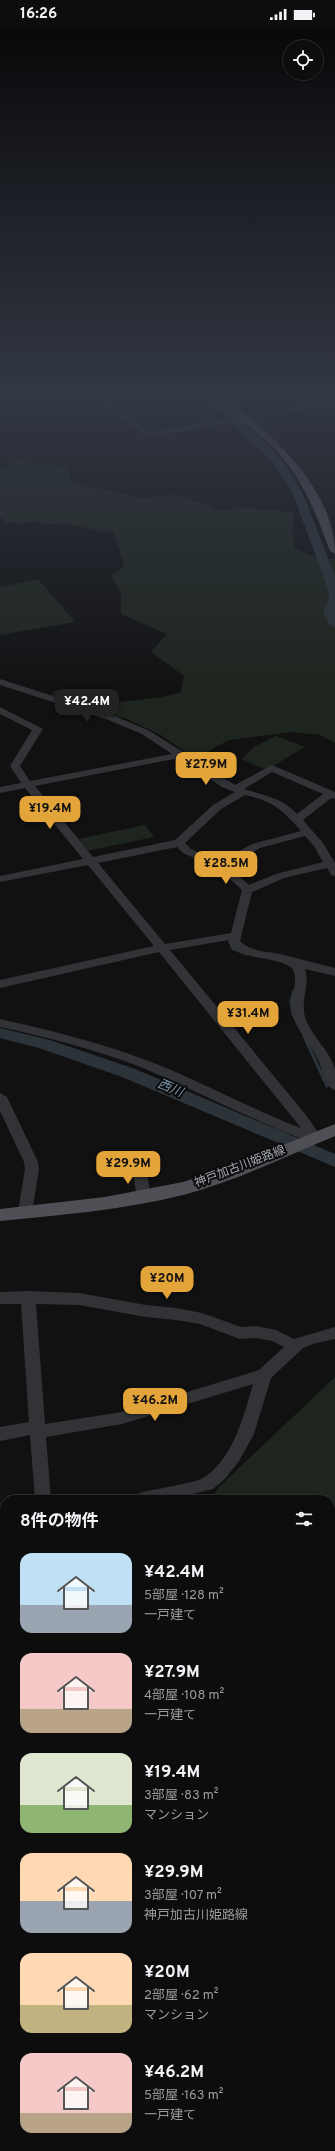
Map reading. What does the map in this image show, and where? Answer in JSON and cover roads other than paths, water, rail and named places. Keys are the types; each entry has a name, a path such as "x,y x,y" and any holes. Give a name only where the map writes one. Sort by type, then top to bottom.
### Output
{"main road":[{"path":"312,496 335,551"},
{"name":"神戸加古川姫路線","path":"0,1215 99,1205 208,1181 335,1130"}],"street":[{"path":"0,682 109,717 146,732 211,776 239,791 258,795 286,807 332,863 280,876 248,890 245,893 242,903 238,935 234,942 238,947 295,963 335,972"},
{"path":"0,710 38,729 14,766 301,1118 312,1139"},
{"path":"0,790 181,755"},
{"path":"0,879 179,843 217,808 272,768 332,795"},
{"path":"297,819 332,795"},
{"path":"224,868 236,861 234,858 256,846 308,832"},
{"path":"179,843 187,851 224,868 248,890"},
{"path":"0,984 161,948 238,935"},
{"path":"295,963 299,968 301,980 298,1013 329,1054 335,1086"},
{"path":"0,1023 105,1050 159,1070 312,1139"},
{"path":"0,1097 31,1162 32,1169 25,1212"},
{"path":"138,1167 144,1196"},
{"path":"0,1298 98,1301 146,1311 202,1318 240,1333 256,1332 276,1336 294,1346"},
{"path":"28,1298 43,1495"},
{"path":"0,1434 122,1418 264,1375 275,1368 294,1346 313,1338 335,1333"},
{"path":"160,1495 207,1484 219,1474 233,1456 248,1429 264,1375"}],"waterway":[{"path":"299,496 334,589 335,598"},
{"path":"335,599 329,614 335,623"},
{"path":"231,942 232,948 247,954"},
{"path":"293,1015 291,1001 294,991"},
{"name":"西川","path":"0,1033 87,1057 129,1073 335,1161"},
{"path":"304,1036 327,1086"}]}
